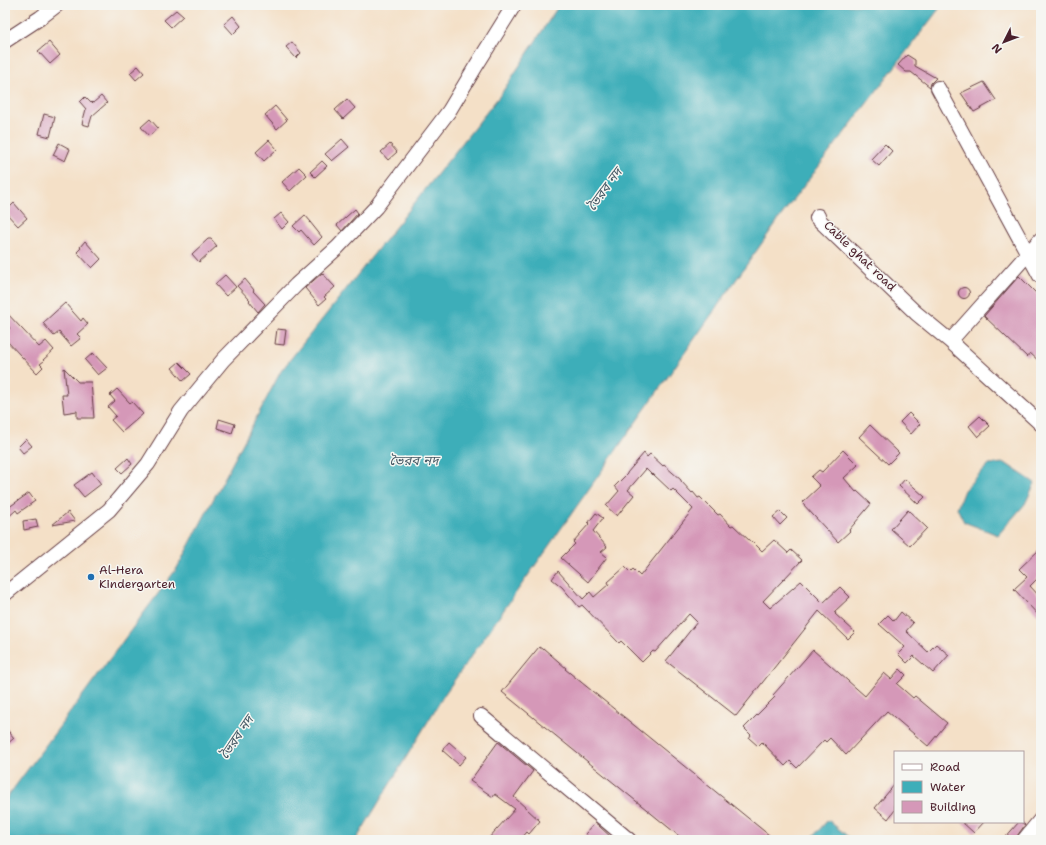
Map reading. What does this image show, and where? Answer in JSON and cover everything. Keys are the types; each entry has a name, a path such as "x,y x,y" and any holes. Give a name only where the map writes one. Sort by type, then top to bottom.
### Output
{"street":[{"path":"5,41 57,5"},
{"path":"5,594 109,510 148,464 181,411 223,360 296,286 337,248 376,207 449,111 514,5"},
{"path":"938,88 1040,276"},
{"name":"Cable ghat road","path":"1041,421 952,339 916,311 818,216 816,218 916,313 950,341 1041,424"},
{"path":"952,339 1041,239"},
{"path":"481,716 629,840"},
{"path":"1024,840 1041,819"}],"water":[{"name":"ভৈরব নদ","path":"559,5 942,5 781,216 444,695 356,840 5,840 5,800 177,568 281,371 501,94"},
{"path":"1005,463 1035,483 1025,504 998,535 964,522 957,508 964,490 989,464"},
{"path":"828,820 852,840 810,840"}],"building":[{"path":"176,10 183,16 171,27 164,20"},
{"path":"233,16 241,26 233,34 224,24"},
{"path":"49,42 60,55 50,64 38,51"},
{"path":"292,42 301,53 296,58 286,47"},
{"path":"907,55 915,60 915,66 936,78 931,83 930,87 911,72 906,72 898,65"},
{"path":"138,66 144,73 136,80 130,73"},
{"path":"984,82 996,100 974,112 961,93"},
{"path":"101,96 107,103 92,116 89,126 82,124 86,109 80,102 85,97 93,103"},
{"path":"347,99 355,108 343,119 335,110"},
{"path":"275,106 287,120 277,129 265,115"},
{"path":"44,114 55,117 50,137 39,134"},
{"path":"150,119 158,128 149,136 141,127"},
{"path":"342,139 349,147 332,161 325,154"},
{"path":"269,140 277,149 264,161 256,152"},
{"path":"59,143 70,149 65,161 53,155"},
{"path":"390,144 397,152 388,160 381,152"},
{"path":"885,144 892,151 879,166 871,159"},
{"path":"322,161 327,166 315,177 310,172"},
{"path":"299,167 307,175 290,191 282,182"},
{"path":"14,203 27,218 18,226 5,212"},
{"path":"355,209 358,213 342,231 337,225"},
{"path":"281,213 289,222 282,229 274,219"},
{"path":"305,215 322,237 314,245 301,230 299,232 293,226"},
{"path":"208,239 211,239 217,246 199,262 192,254"},
{"path":"85,241 101,259 92,268 77,252"},
{"path":"322,273 335,287 324,297 326,299 319,305 305,288"},
{"path":"225,275 236,287 226,296 215,284"},
{"path":"1019,276 1041,298 1041,363 1030,353 1027,357 984,316"},
{"path":"245,279 254,290 253,291 265,304 258,312 249,301 250,300 237,286"},
{"path":"964,287 968,289 970,293 968,297 964,299 960,297 958,293 960,289"},
{"path":"65,303 81,321 83,318 88,324 77,334 81,338 71,346 59,332 54,336 43,323"},
{"path":"5,311 39,347 46,341 54,350 40,364 43,367 37,373 5,339 5,332 10,328 5,323"},
{"path":"277,329 286,330 284,345 275,344"},
{"path":"93,353 107,368 98,375 85,360"},
{"path":"179,362 191,374 183,381 172,368"},
{"path":"64,368 78,382 91,382 94,418 77,418 77,411 64,413 62,395 67,395"},
{"path":"117,389 143,414 122,432 111,420 116,416 108,407 115,401 110,395"},
{"path":"909,413 920,424 911,434 900,422"},
{"path":"980,416 990,426 978,437 969,426"},
{"path":"219,419 235,424 232,433 217,428"},
{"path":"870,425 899,453 888,464 859,437"},
{"path":"26,439 32,446 23,453 18,447"},
{"path":"843,450 858,465 844,478 856,492 857,491 871,504 849,530 850,531 838,542 802,503 820,486 811,477 819,470 822,472"},
{"path":"644,453 647,457 650,454 663,466 664,465 681,480 692,493 693,492 698,498 700,497 718,515 720,514 731,526 733,525 762,551 774,540 788,553 791,550 802,560 763,601 770,608 801,581 823,603 840,587 850,597 834,612 855,632 848,639 819,611 736,716 666,661 697,622 689,614 655,652 653,651 642,662 621,641 619,643 582,605 579,607 562,587 552,579 558,571 583,599 590,592 594,597 625,567 630,572 633,569 640,576 693,509 673,489 671,491 646,469 628,490 634,495 617,516 606,506 619,491 615,486"},
{"path":"128,458 132,464 122,473 117,468"},
{"path":"92,472 101,484 84,497 74,485"},
{"path":"905,479 925,497 918,504 899,486"},
{"path":"29,493 35,501 18,513 16,510 5,520 5,510"},
{"path":"908,510 927,528 910,546 891,529"},
{"path":"780,511 787,518 780,525 773,517"},
{"path":"68,512 75,521 52,525"},
{"path":"596,513 603,518 593,531 607,547 601,552 607,557 588,582 561,558 575,544 573,542 589,524 588,523"},
{"path":"36,519 38,527 24,530 23,521"},
{"path":"1041,548 1041,575 1030,586 1041,598 1041,618 1014,589 1027,577 1019,569"},
{"path":"901,612 913,623 906,631 928,652 936,644 949,655 933,673 914,656 907,663 898,654 905,647 879,624 888,615 894,621"},
{"path":"539,647 542,649 543,648 566,668 565,669 775,840 684,840 502,692"},
{"path":"813,650 865,696 884,673 891,679 900,669 906,675 897,684 913,698 915,696 947,723 928,746 887,711 846,755 830,738 826,742 824,740 797,768 790,761 785,766 762,742 758,746 749,738 751,735 744,728 775,697 773,695"},
{"path":"5,727 14,738 5,746"},
{"path":"449,742 466,757 459,765 442,750"},
{"path":"498,742 533,771 514,797 540,821 529,834 527,832 520,840 487,840 515,809 495,794 493,797 470,781"},
{"path":"894,785 894,811 888,819 875,808"},
{"path":"595,823 614,840 592,840 585,834"},
{"path":"963,823 983,823 974,833"},
{"path":"1018,823 1025,825 1013,840 1003,840"}],"place":[{"name":"Al-Hera Kindergarten","path":"91,577"}]}
